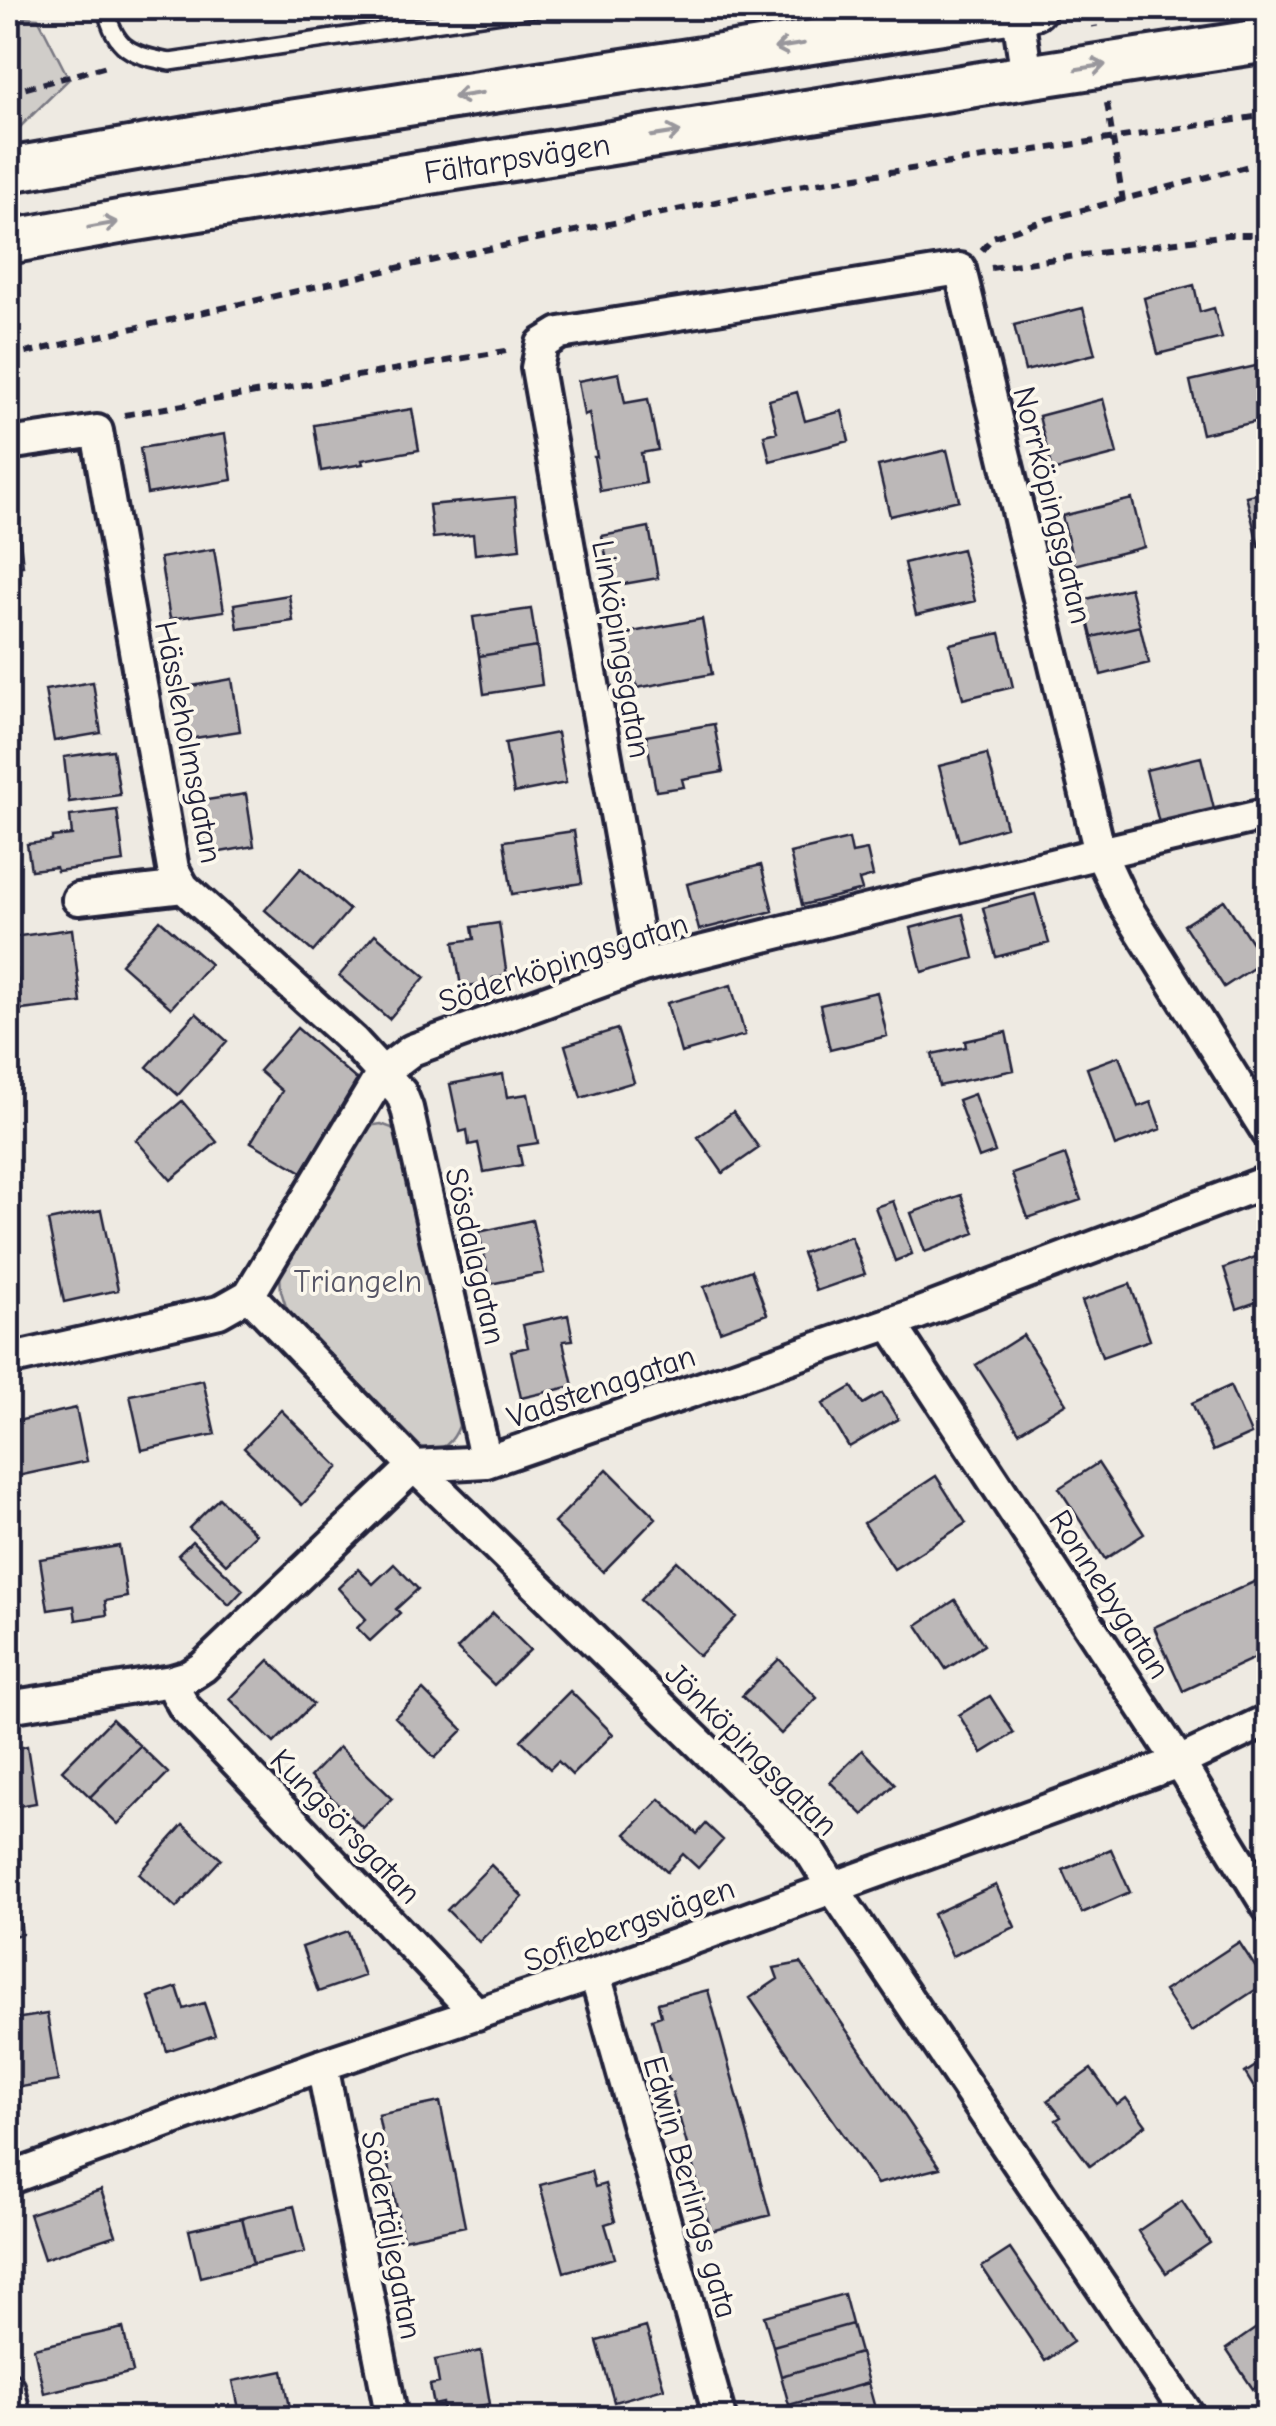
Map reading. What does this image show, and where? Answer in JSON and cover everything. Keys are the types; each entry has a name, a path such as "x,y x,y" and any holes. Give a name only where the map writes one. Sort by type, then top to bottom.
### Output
{"main road":[{"path":"8,170 264,126 1023,8"},
{"name":"Fältarpsvägen","path":"8,242 1268,40"}],"street":[{"path":"1023,8 1028,77"},
{"name":"Norrköpingsgatan","path":"542,344 560,332 960,269 1100,853 1122,902 1268,1133"},
{"name":"Linköpingsgatan","path":"542,344 537,368 643,966"},
{"path":"8,444 98,431"},
{"name":"Hässleholmsgatan","path":"98,431 172,869 182,887 383,1072"},
{"name":"Söderköpingsgatan","path":"249,1295 383,1072 412,1050 643,966 1268,814"},
{"path":"78,899 182,887"},
{"name":"Sösdalagatan","path":"383,1072 407,1108 486,1462"},
{"name":"Vadstenagatan","path":"414,1466 486,1462 890,1323 1268,1181"},
{"path":"8,1360 219,1312 249,1295"},
{"name":"Jönköpingsgatan","path":"249,1295 414,1466 810,1851 1190,2418"},
{"name":"Ronnebygatan","path":"890,1323 1179,1762 1268,1907"},
{"path":"8,1707 189,1676 204,1667 414,1466"},
{"name":"Kungsörsgatan","path":"172,1681 185,1708 477,2014"},
{"name":"Sofiebergsvägen","path":"8,2179 322,2066 595,1974 1179,1762 1268,1720"},
{"name":"Edwin Berlings gata","path":"595,1974 720,2418"},
{"name":"Södertäljegatan","path":"322,2066 392,2418"},
{"path":"8,2388 15,2418"}],"lane":[{"path":"106,8 122,46 142,56 170,62 536,8"}],"path":[{"path":"8,93 142,56"},
{"path":"1100,65 1123,201"},
{"path":"8,356 406,266 778,190 1268,115"},
{"path":"1268,160 993,237 978,260 990,268 1228,235 1256,235 1268,241"},
{"path":"98,431 113,417 542,344"}],"green space":[{"path":"8,16 38,18 69,79 20,127 8,129"},
{"name":"Triangeln","path":"381,1124 392,1128 400,1140 459,1426 446,1445 431,1451 425,1451 287,1310 281,1291 280,1274 360,1134 369,1126"}],"building":[{"path":"1194,285 1200,312 1214,308 1222,338 1158,354 1144,298"},
{"path":"1083,308 1095,354 1025,371 1014,325"},
{"path":"1260,365 1268,419 1202,434 1190,381"},
{"path":"619,373 625,403 648,399 658,450 641,453 646,483 600,491 589,413 584,415 578,381"},
{"path":"797,392 805,421 842,411 849,441 770,461 764,435 777,432 769,400"},
{"path":"1103,399 1117,454 1052,471 1039,416"},
{"path":"412,409 419,450 321,471 314,425"},
{"path":"225,434 232,480 147,494 140,448"},
{"path":"947,450 959,500 890,516 878,466"},
{"path":"1268,491 1268,545 1259,547 1246,496"},
{"path":"515,497 520,549 475,554 473,534 433,538 429,505"},
{"path":"1132,499 1144,547 1074,565 1062,516"},
{"path":"16,506 23,566 8,568 8,507"},
{"path":"649,527 658,578 612,586 602,536"},
{"path":"214,549 224,611 170,619 160,558"},
{"path":"962,549 975,601 916,615 904,563"},
{"path":"1130,588 1140,626 1092,637 1083,600"},
{"path":"289,595 293,621 238,629 234,604"},
{"path":"531,609 537,647 479,656 473,617"},
{"path":"702,619 712,674 637,688 627,633"},
{"path":"1140,626 1149,663 1101,675 1092,637"},
{"path":"1000,633 1013,687 963,699 950,644"},
{"path":"537,647 542,685 484,694 479,656"},
{"path":"232,679 240,731 188,739 180,688"},
{"path":"93,682 101,733 54,741 45,690"},
{"path":"714,724 723,772 682,779 684,787 656,791 646,736"},
{"path":"557,733 566,783 514,793 505,743"},
{"path":"113,750 120,795 69,802 64,757"},
{"path":"987,754 1006,827 959,841 939,766"},
{"path":"1201,757 1214,809 1159,823 1146,770"},
{"path":"246,794 254,846 209,854 200,801"},
{"path":"117,810 124,862 57,871 56,867 31,870 27,844 72,835 70,816"},
{"path":"574,831 582,883 512,894 504,841"},
{"path":"849,839 852,853 867,850 873,876 859,880 862,890 802,905 790,853"},
{"path":"761,865 773,911 699,930 687,884"},
{"path":"301,868 349,910 313,952 265,910"},
{"path":"1035,894 1049,943 996,957 983,908"},
{"path":"1224,900 1264,961 1224,987 1184,925"},
{"path":"963,914 974,958 922,972 911,928"},
{"path":"160,920 210,964 171,1008 121,964"},
{"path":"499,923 507,976 461,987 454,942 474,939 472,927"},
{"path":"72,929 81,1003 21,1010 12,937"},
{"path":"375,934 425,977 389,1019 339,976"},
{"path":"731,985 745,1035 681,1053 667,1003"},
{"path":"877,992 887,1036 830,1050 820,1005"},
{"path":"196,1013 227,1041 178,1095 147,1067"},
{"path":"297,1028 357,1080 302,1172 251,1142 282,1091 259,1071"},
{"path":"617,1029 634,1082 581,1098 565,1045"},
{"path":"1006,1032 1014,1070 939,1086 932,1054 966,1047 965,1041"},
{"path":"1119,1056 1138,1107 1151,1102 1161,1129 1115,1146 1087,1068"},
{"path":"503,1074 507,1097 528,1094 538,1143 518,1146 522,1165 484,1172 478,1143 469,1145 467,1130 460,1132 450,1084"},
{"path":"974,1094 995,1152 979,1158 958,1100"},
{"path":"182,1101 217,1142 171,1180 136,1140"},
{"path":"733,1112 759,1148 723,1173 698,1137"},
{"path":"1065,1155 1081,1200 1028,1218 1012,1174"},
{"path":"961,1195 975,1233 925,1252 911,1213"},
{"path":"893,1201 912,1254 895,1261 875,1207"},
{"path":"101,1210 118,1290 64,1302 48,1221"},
{"path":"532,1220 544,1273 490,1284 479,1232"},
{"path":"851,1236 865,1274 816,1291 802,1253"},
{"path":"1267,1253 1268,1298 1237,1309 1224,1268"},
{"path":"751,1270 767,1314 720,1331 704,1287"},
{"path":"1130,1284 1150,1340 1102,1357 1082,1301"},
{"path":"568,1315 573,1340 563,1341 573,1386 521,1398 511,1351 528,1347 523,1325"},
{"path":"1023,1335 1066,1403 1019,1432 976,1365"},
{"path":"203,1380 215,1434 142,1450 130,1395"},
{"path":"1230,1386 1251,1434 1213,1451 1192,1403"},
{"path":"852,1387 863,1404 882,1393 898,1419 849,1447 823,1404"},
{"path":"76,1408 87,1461 13,1477 8,1423"},
{"path":"281,1410 339,1467 302,1505 244,1448"},
{"path":"1098,1463 1144,1534 1105,1559 1059,1488"},
{"path":"607,1469 656,1518 603,1572 554,1523"},
{"path":"936,1476 966,1523 894,1569 864,1523"},
{"path":"219,1498 256,1534 226,1564 189,1528"},
{"path":"192,1541 243,1590 229,1605 178,1555"},
{"path":"119,1546 127,1597 105,1601 107,1615 76,1620 74,1606 48,1610 40,1559"},
{"path":"677,1561 736,1617 699,1656 640,1600"},
{"path":"394,1564 418,1589 396,1609 400,1613 370,1641 357,1628 366,1619 338,1588 358,1569 373,1584"},
{"path":"1256,1581 1268,1609 1268,1652 1183,1691 1154,1627"},
{"path":"955,1600 984,1645 946,1669 917,1625"},
{"path":"493,1613 530,1650 494,1685 457,1649"},
{"path":"779,1659 817,1698 781,1734 742,1696"},
{"path":"269,1660 313,1704 274,1743 230,1699"},
{"path":"423,1690 463,1730 435,1758 395,1717"},
{"path":"570,1691 613,1734 572,1775 558,1761 550,1769 521,1740"},
{"path":"990,1696 1014,1733 982,1753 959,1715"},
{"path":"112,1719 140,1746 90,1797 62,1770"},
{"path":"27,1746 36,1803 12,1807 8,1750"},
{"path":"140,1746 168,1773 118,1824 90,1797"},
{"path":"339,1747 392,1798 363,1828 310,1777"},
{"path":"862,1750 895,1784 863,1815 830,1782"},
{"path":"660,1799 697,1834 706,1824 723,1840 698,1868 683,1854 667,1872 626,1834"},
{"path":"183,1825 221,1859 176,1908 139,1874"},
{"path":"1111,1849 1130,1892 1082,1913 1063,1870"},
{"path":"491,1865 523,1897 479,1942 447,1910"},
{"path":"996,1885 1015,1927 952,1956 933,1914"},
{"path":"15,1888 22,1934 8,1937 8,1889"},
{"path":"348,1931 364,1976 318,1992 302,1947"},
{"path":"1239,1942 1266,1983 1191,2032 1164,1991"},
{"path":"801,1963 940,2168 877,2184 750,1998 778,1979 774,1968"},
{"path":"177,1987 184,2009 204,2003 215,2035 167,2051 149,1997"},
{"path":"708,1990 770,2215 711,2231 652,2019 661,2016 658,2003"},
{"path":"47,2014 58,2081 8,2089 8,2020"},
{"path":"1268,2058 1268,2111 1245,2073"},
{"path":"1091,2069 1117,2105 1126,2098 1146,2125 1090,2166 1056,2120 1061,2117 1048,2100"},
{"path":"440,2102 465,2226 403,2239 378,2115"},
{"path":"591,2171 595,2187 605,2184 615,2221 605,2224 615,2258 564,2272 540,2185"},
{"path":"101,2190 116,2235 44,2259 29,2214"},
{"path":"1182,2201 1210,2243 1166,2273 1138,2231"},
{"path":"294,2206 305,2252 253,2264 242,2218"},
{"path":"242,2218 253,2264 200,2277 189,2230"},
{"path":"1010,2249 1073,2342 1045,2361 982,2267"},
{"path":"844,2294 852,2324 773,2346 764,2316"},
{"path":"1265,2322 1268,2379 1253,2389 1226,2349"},
{"path":"852,2324 860,2353 781,2376 773,2346"},
{"path":"646,2327 664,2388 614,2402 597,2341"},
{"path":"123,2328 133,2372 44,2393 34,2348"},
{"path":"481,2351 490,2404 444,2412 443,2403 434,2405 430,2385 439,2383 435,2360"},
{"path":"860,2353 868,2383 789,2405 781,2376"},
{"path":"283,2371 292,2418 241,2418 233,2381"},
{"path":"868,2383 876,2412 852,2418 793,2418 789,2405"}]}
